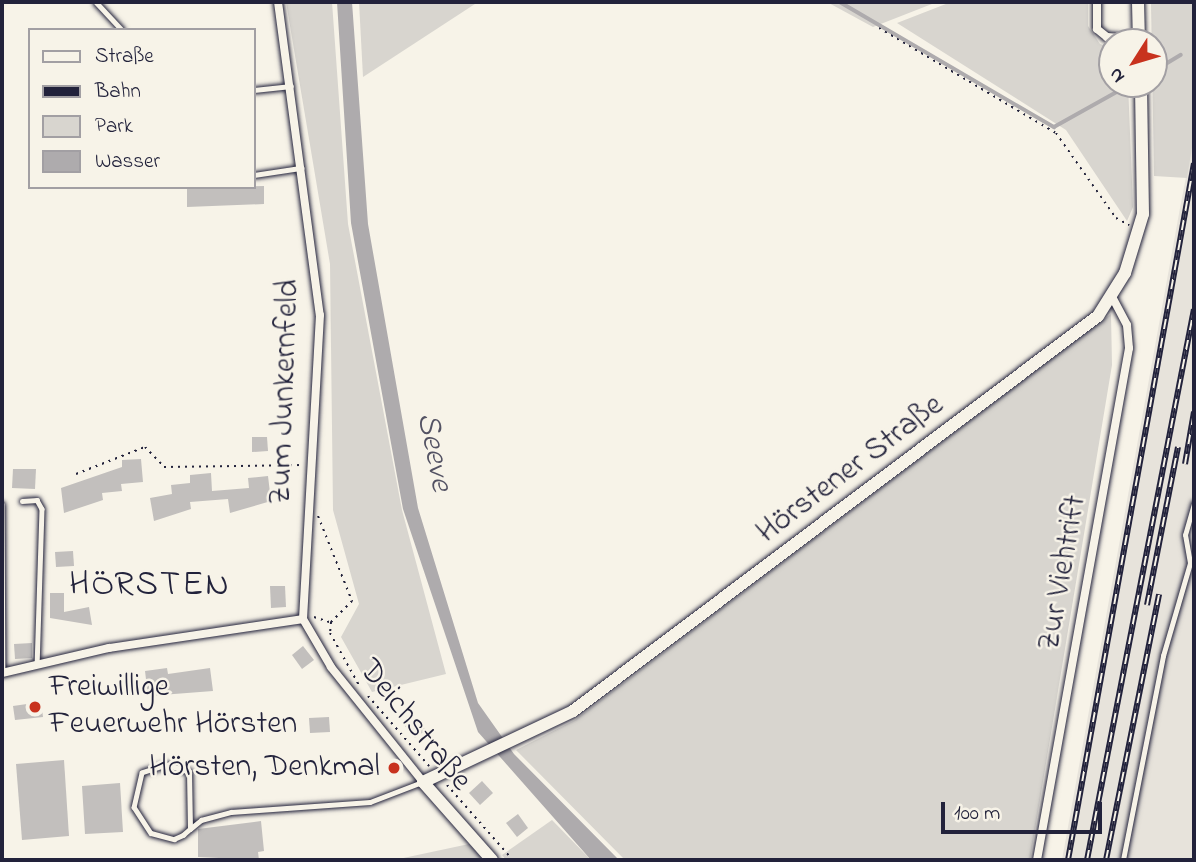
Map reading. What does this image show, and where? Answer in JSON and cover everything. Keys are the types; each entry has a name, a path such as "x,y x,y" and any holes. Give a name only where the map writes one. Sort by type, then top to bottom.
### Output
{"street":[{"name":"Zum Junkernfeld","path":"278,2 292,86 320,315 307,465 303,619"},
{"path":"1097,2 1098,30"},
{"path":"1138,2 1139,28"},
{"name":"Hörstener Straße","path":"423,782 437,769 573,711 1086,328 1112,297 1134,228 1140,98"},
{"name":"Zur Viehtrift","path":"1037,860 1129,348 1127,325 1112,297"},
{"path":"2,673 109,648 303,619"},
{"name":"Deichstraße","path":"303,619 331,667 423,782 492,860"}],"lane":[{"path":"96,2 120,28"},
{"path":"256,90 292,86"},
{"path":"256,175 302,168"},
{"path":"22,501 37,500 42,509 37,666"},
{"path":"1123,860 1163,656 1190,563 1185,535 1194,503"},
{"path":"2,504 2,673"},
{"path":"190,829 189,772 166,765 142,773 134,807 152,833 174,839 230,812 370,802 423,782"}],"path":[{"path":"880,28 1056,133 1116,218 1134,228"},
{"path":"76,474 145,447 164,467 307,465"},
{"path":"318,502 352,601 331,622"},
{"path":"303,619 331,622"},
{"path":"331,622 361,688 437,769 513,860"}],"shaded area":[{"path":"1194,136 1194,860 1062,860 1180,208"}],"green space":[{"path":"286,2 332,2 348,224 402,510 446,674 372,692 341,637 359,604 333,510 330,264"},
{"path":"359,2 478,2 363,77"},
{"path":"827,2 937,2 873,27"},
{"path":"951,2 1088,2 1088,26 1098,41 1098,98 1129,98 1133,207 1127,221 1066,130 897,23"},
{"path":"1151,2 1194,2 1194,136 1187,178 1154,176 1153,98 1168,98 1168,28 1151,28"},
{"path":"1111,314 1112,365 1030,860 625,860 516,750 575,720"},
{"path":"552,820 591,860 506,860 502,855"},
{"path":"469,844 484,860 394,860"}],"water":[{"path":"337,2 352,2 368,224 418,508 478,703 514,754 619,860 591,860 478,732 403,509 351,223"}],"building":[{"path":"256,186 264,186 264,204 187,207 187,189 256,189"},
{"path":"252,437 267,437 268,451 252,452"},
{"path":"141,459 143,482 121,484 122,491 102,493 103,500 64,513 61,488 122,467 122,460"},
{"path":"13,469 36,469 35,489 12,488"},
{"path":"211,473 212,491 249,488 248,478 268,476 271,501 230,513 228,499 190,502 191,509 154,521 150,498 172,494 171,485 190,483 190,475"},
{"path":"73,551 74,566 56,567 55,552"},
{"path":"270,586 285,586 286,607 271,608"},
{"path":"50,593 64,593 64,612 89,607 92,625 50,618"},
{"path":"32,643 32,658 15,659 14,644"},
{"path":"303,646 314,660 302,669 292,655"},
{"path":"167,668 168,674 210,668 213,691 148,696 145,671"},
{"path":"41,702 43,717 15,720 13,706"},
{"path":"329,717 330,732 310,733 309,718"},
{"path":"416,718 426,730 415,738 405,726"},
{"path":"64,760 69,836 22,840 16,764"},
{"path":"482,781 493,793 480,805 469,793"},
{"path":"120,783 123,832 85,834 82,786"},
{"path":"518,814 528,828 517,837 506,823"},
{"path":"261,821 264,851 258,852 259,860 198,857 198,829"}],"waterway":[{"path":"840,2 1054,127 1106,98"},
{"path":"1168,63 1181,55"}],"railway":[{"path":"1068,860 1194,163"},
{"path":"1087,860 1194,309"},
{"path":"1185,464 1194,412"},
{"path":"1147,605 1178,447"},
{"path":"1106,860 1159,594"}],"place":[{"name":"Freiwillige Feuerwehr Hörsten","path":"35,707"},
{"name":"Hörsten, Denkmal","path":"394,768"}],"district":[{"name":"HÖRSTEN","path":"150,586"}],"water label":[{"name":"Seeve","path":"433,452"}]}
